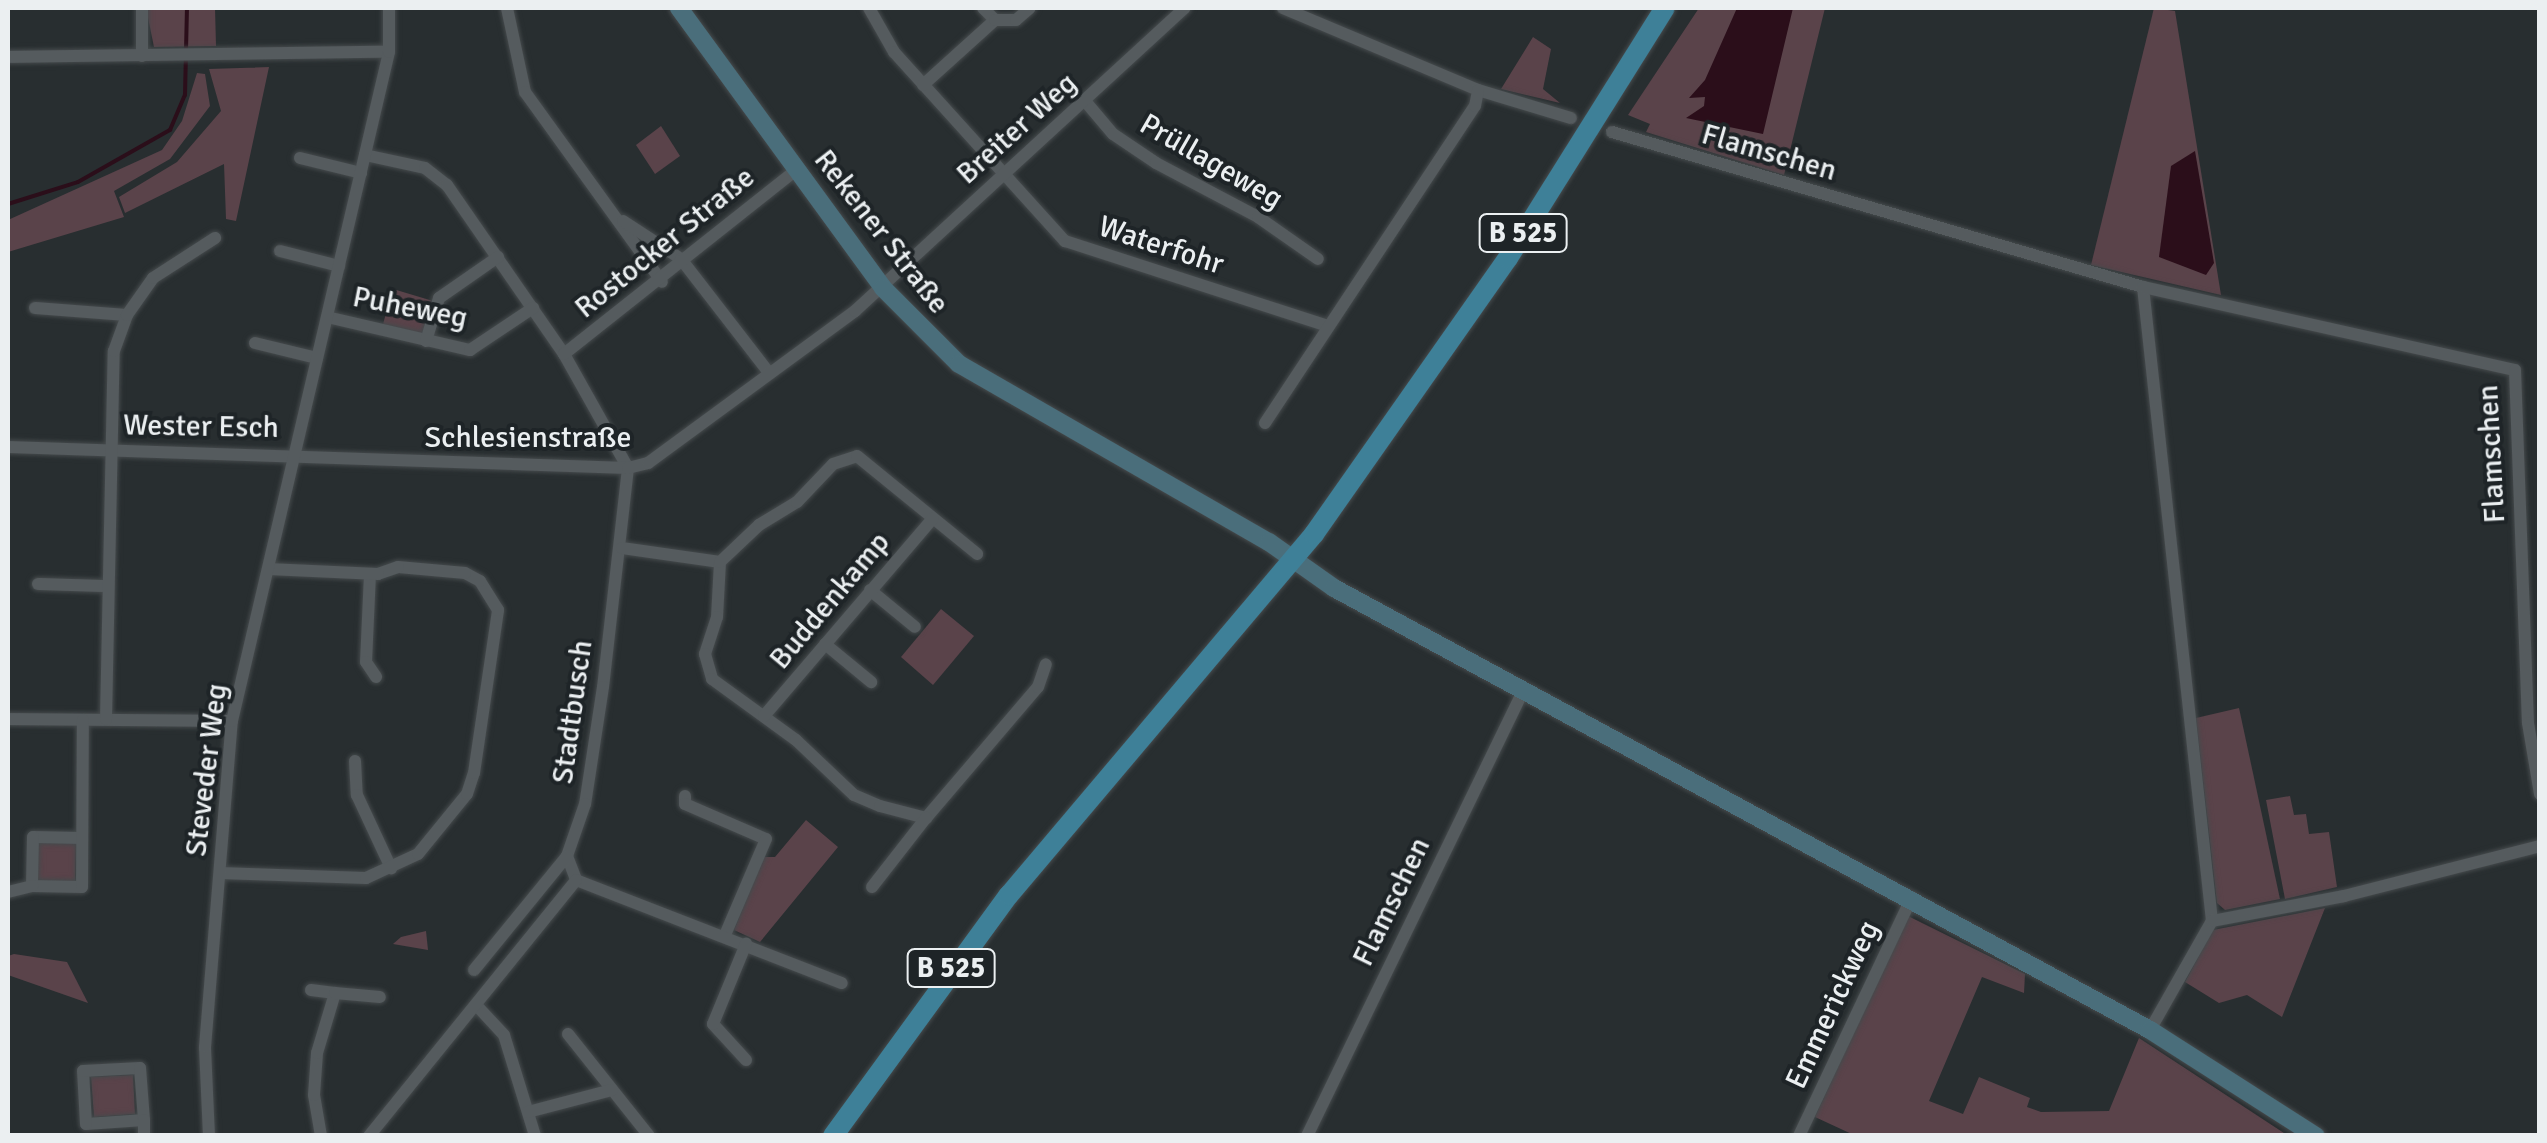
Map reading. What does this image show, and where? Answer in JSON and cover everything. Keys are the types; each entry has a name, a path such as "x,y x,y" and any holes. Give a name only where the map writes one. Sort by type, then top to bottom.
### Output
{"main road":[{"name":"Rekener Straße","path":"679,8 883,288 959,364 1523,691 1912,896 2150,1030 2316,1136"},
{"name":"B 525","path":"832,1136 998,910 1294,561 1508,258 1664,8"}],"street":[{"path":"142,8 142,56"},
{"name":"Steveder Weg","path":"209,1136 204,1046 232,721 389,52 389,8"},
{"path":"508,8 525,92 662,282"},
{"name":"Waterfohr","path":"869,8 883,37 1065,241 1328,326"},
{"path":"982,8 994,20"},
{"path":"923,84 994,20 1016,20 1030,8"},
{"name":"Breiter Weg","path":"883,288 1003,172 1185,8"},
{"path":"1284,8 1478,90 1571,118"},
{"path":"8,57 389,52"},
{"path":"1266,423 1475,106 1478,90"},
{"name":"Prüllageweg","path":"1085,101 1114,134 1288,235 1318,259"},
{"name":"Flamschen","path":"1612,132 2143,287 2515,370 2528,723 2540,794"},
{"path":"365,155 435,172 564,354 628,468"},
{"path":"300,158 360,173"},
{"name":"Rostocker Straße","path":"564,354 662,282 681,259 796,169"},
{"path":"617,218 681,259 769,373"},
{"path":"107,450 112,363 127,315 162,270 215,238"},
{"path":"280,251 339,266"},
{"path":"426,341 439,298 498,257"},
{"path":"2143,287 2212,921 2150,1030"},
{"name":"Schlesienstraße","path":"294,454 628,468 648,463 883,288"},
{"path":"36,308 127,315"},
{"name":"Puheweg","path":"327,317 470,350 533,308"},
{"path":"256,343 317,358"},
{"name":"Wester Esch","path":"8,447 294,454"},
{"name":"Wester Esch","path":"106,719 107,450"},
{"path":"926,818 854,795 706,668 720,562 847,458 871,461 977,554"},
{"name":"Stadtbusch","path":"567,856 585,804 622,548 628,468"},
{"name":"Buddenkamp","path":"764,716 933,518"},
{"path":"622,548 720,562"},
{"path":"220,873 351,880 391,868 418,854 472,784 498,610 480,581 465,573 398,567 370,574 268,569"},
{"path":"370,574 366,662 376,677"},
{"path":"38,584 105,586"},
{"path":"870,590 914,627"},
{"path":"825,644 871,682"},
{"path":"872,888 1038,686 1046,664"},
{"name":"Flamschen","path":"1306,1136 1523,691"},
{"path":"8,719 232,721"},
{"path":"8,892 32,886 82,887 83,720"},
{"path":"355,761 357,796 391,868"},
{"path":"685,796 685,804 766,839 725,935"},
{"path":"32,886 33,836 81,838"},
{"path":"2212,921 2344,896 2540,846"},
{"path":"567,856 576,880 842,983"},
{"path":"474,970 567,856"},
{"path":"369,1136 478,1007 576,880"},
{"name":"Emmerickweg","path":"1799,1136 1912,896"},
{"path":"746,944 713,1024 746,1060"},
{"path":"311,990 380,996"},
{"path":"321,1136 314,1095 317,1053 334,993"},
{"path":"478,1007 504,1035 536,1136"},
{"path":"568,1034 650,1136"},
{"path":"144,1120 86,1124 83,1071 140,1068 144,1120 144,1136"},
{"path":"528,1112 612,1090"}],"shaded area":[{"path":"146,8 215,8 216,46 154,47"},
{"path":"1699,8 1825,8 1784,175 1646,132 1650,124 1628,115"},
{"path":"1737,8 1793,8 1763,134 1686,118 1704,106 1705,97 1689,98 1705,80"},
{"path":"2154,8 2175,11 2221,295 2091,265"},
{"path":"1533,37 1551,49 1543,89 1560,103 1501,89"},
{"path":"269,67 236,221 226,219 224,164 125,213 119,197 177,162 221,111 209,69"},
{"path":"197,73 205,74 210,106 170,159 114,191 124,217 8,252 8,220 162,150 182,121"},
{"path":"661,126 680,156 655,174 636,145"},
{"path":"2195,151 2214,263 2206,275 2159,257 2171,166"},
{"path":"393,289 433,301 425,334 383,324"},
{"path":"941,609 974,636 933,685 901,657"},
{"path":"2239,708 2280,899 2225,910 2217,903 2196,718"},
{"path":"2290,796 2294,815 2306,814 2309,834 2329,832 2337,887 2285,899 2266,800"},
{"path":"806,820 838,847 760,942 734,930 764,857 775,857"},
{"path":"38,842 76,843 75,882 37,882"},
{"path":"2325,908 2282,1017 2247,995 2219,1003 2185,982 2213,930"},
{"path":"1908,916 2025,974 2024,993 1982,977 1929,1101 1963,1114 1979,1077 2030,1098 2027,1107 2041,1112 2109,1111 2139,1038 2287,1135 1856,1136 1815,1117"},
{"path":"426,931 428,950 393,944 401,937"},
{"path":"8,956 67,962 88,1003 8,975"},
{"path":"133,1075 135,1114 94,1117 91,1077"}],"waterway":[{"path":"8,204 78,182 170,130 185,95 187,8"}]}
